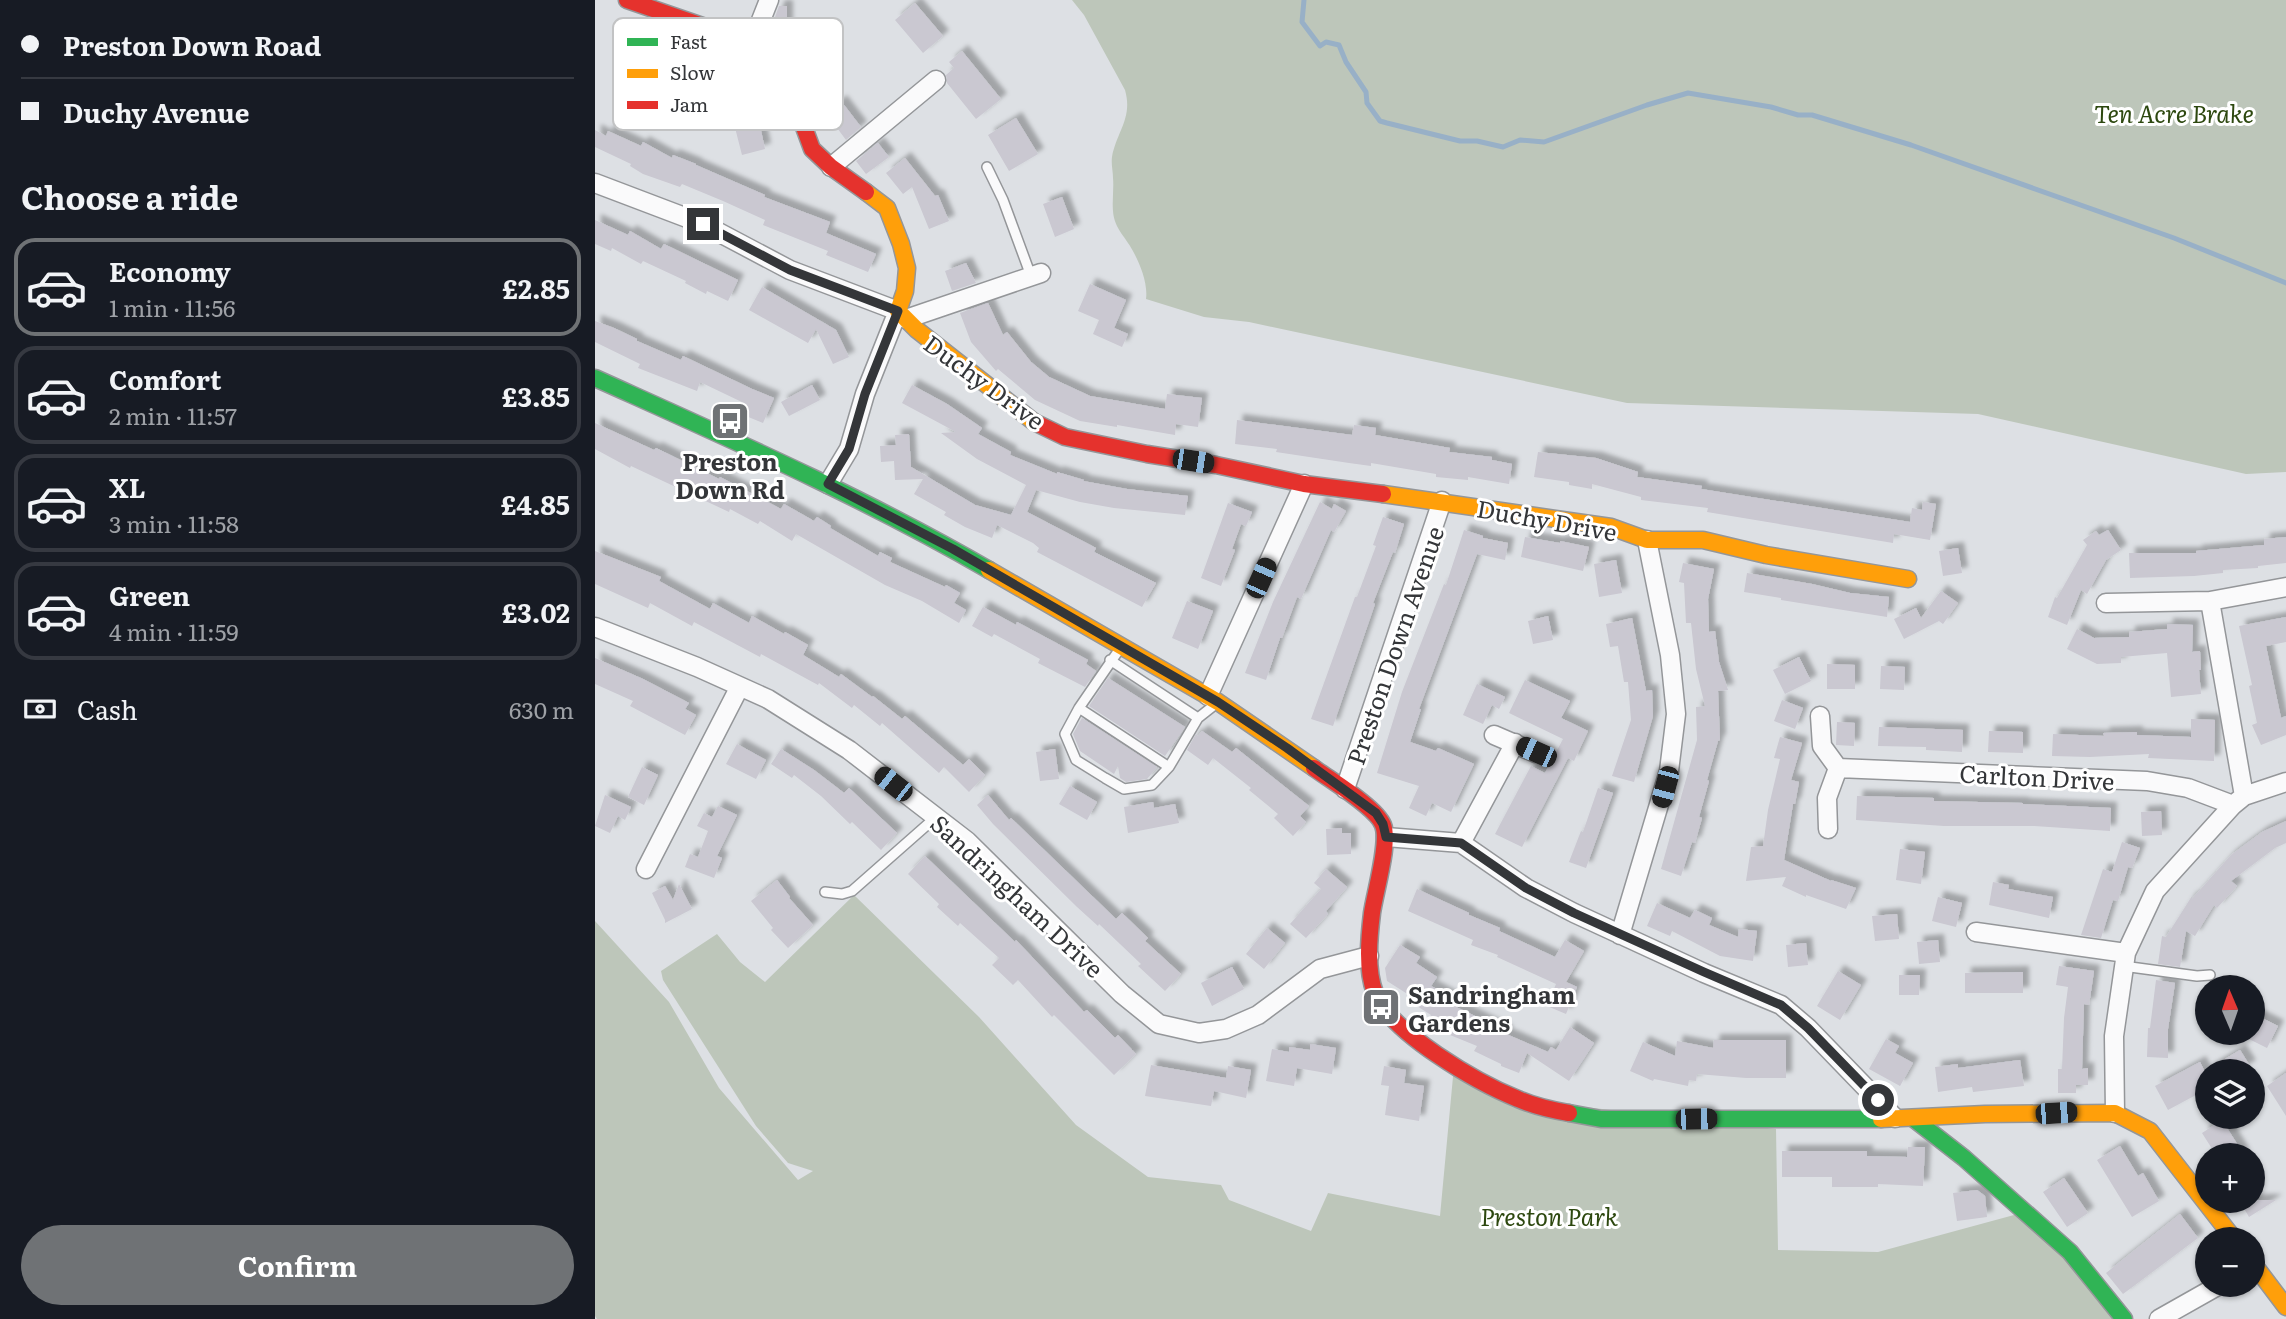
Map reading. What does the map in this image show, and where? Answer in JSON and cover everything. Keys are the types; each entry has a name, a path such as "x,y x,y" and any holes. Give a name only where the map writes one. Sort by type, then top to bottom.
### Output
{"street":[{"path":"627,0 684,18"},
{"path":"762,18 769,0"},
{"path":"831,167 936,80"},
{"path":"805,130 812,149 831,167 887,208 907,268 902,315 865,394 849,449 828,484"},
{"path":"595,183 703,224 790,270 902,315 1036,275"},
{"name":"Duchy Drive","path":"902,315 917,331 1032,421 1065,437 1304,484 1442,501 1611,527 1647,540 1703,540 1766,555 1908,579"},
{"path":"595,378 828,484 953,549 1213,699 1376,813 1383,824 1386,837 1370,928 1369,956 1375,993 1381,1007 1425,1047 1454,1066 1517,1099 1557,1112 1601,1119 1914,1119 1985,1114 2115,1113 2150,1131 2225,1227"},
{"path":"1213,699 1304,484"},
{"name":"Preston Down Avenue","path":"1345,789 1442,501"},
{"name":"Duchy Drive","path":"1620,935 1669,771 1676,714 1670,655 1647,540"},
{"path":"2106,603 2210,601 2286,587"},
{"path":"2210,601 2239,801"},
{"name":"Sandringham Drive","path":"595,627 697,667 768,699 849,750 967,841 1122,994 1159,1024 1199,1033 1226,1029 1258,1015 1320,969 1369,956"},
{"path":"646,869 739,688"},
{"path":"1820,716 1822,746 1837,768 1827,798 1828,829"},
{"path":"1494,735 1536,752"},
{"path":"1461,843 1515,743"},
{"name":"Carlton Drive","path":"1837,768 2147,781 2239,801"},
{"path":"2115,1113 2114,1036 2124,959 2155,891 2239,801 2286,782"},
{"path":"1386,837 1461,843 1526,888 1620,935 1781,1005 1808,1028 1895,1118"},
{"path":"1976,932 2124,959"},
{"path":"1914,1119 1963,1158 2070,1252 2124,1319"},
{"path":"2265,1280 2285,1304"},
{"path":"2159,1319 2198,1297"}],"lane":[{"path":"987,167 1036,275"},
{"path":"1122,645 1079,708 1065,734 1076,760 1124,789 1152,785 1169,767 1198,718 1213,699"},
{"path":"1110,660 1198,718"},
{"path":"1079,708 1169,767"},
{"path":"825,892 842,894 852,891 936,817"},
{"path":"2124,959 2195,976"}],"green space":[{"name":"Ten Acre Brake","path":"1072,0 2286,0 2286,472 2246,474 1978,414 1627,403 1249,322 1204,317 1146,299 1141,270 1118,228 1113,211 1112,157 1126,117 1125,90 1084,15"},
{"name":"Preston Park","path":"854,895 979,1017 1076,1125 1148,1177 1221,1185 1229,1200 1311,1231 1328,1193 1440,1216 1454,1066 1516,1099 1776,1129 1778,1250 1878,1252 2025,1212 2124,1319 597,1319 595,921 669,1002 719,1088 798,1180 813,1171 788,1163 756,1126 663,980 661,971 717,934 740,962 765,982"}],"building":[{"path":"915,3 943,36 923,53 895,20"},
{"path":"779,6 787,6 787,18 775,18"},
{"path":"962,51 1001,99 976,119 947,83 946,75 954,68 949,62"},
{"path":"843,104 861,127 846,140 839,130 843,130"},
{"path":"1016,118 1038,154 1009,171 988,135"},
{"path":"595,130 606,136 608,131 641,146 643,142 672,158 673,155 696,164 765,195 764,197 830,222 826,233 876,254 868,272 826,255 828,251 763,225 765,220 723,201 682,184 680,187 643,174 630,166 631,164 595,147"},
{"path":"736,130 761,130 765,149 742,155"},
{"path":"878,143 889,157 866,174 856,161"},
{"path":"905,158 935,196 938,195 949,221 929,229 912,187 903,194 886,173"},
{"path":"1062,197 1074,229 1055,237 1043,204"},
{"path":"595,220 628,235 630,231 661,249 664,244 738,280 728,301 707,291 706,294 685,283 686,281 643,261 641,264 612,248 611,251 595,244"},
{"path":"966,263 976,283 952,291 945,271"},
{"path":"1090,284 1126,300 1114,328 1128,334 1122,347 1093,334 1099,320 1078,311"},
{"path":"762,287 836,330 849,357 833,364 816,329 808,343 749,310"},
{"path":"988,303 1003,335 1007,332 1031,362 1049,377 1090,396 1165,409 1167,394 1202,398 1198,427 1176,424 1175,435 1080,421 1035,400 998,369 996,371 971,342 960,313"},
{"path":"595,321 681,360 683,356 774,398 763,423 741,414 746,404 700,382 697,391 638,368 640,364 595,342"},
{"path":"812,385 820,400 789,416 781,402"},
{"path":"912,385 947,404 982,428 978,434 1011,452 1010,455 1057,474 1127,489 1188,496 1185,515 1114,508 1036,490 1027,512 1096,548 1094,552 1156,583 1142,607 1037,552 1039,548 1033,543 997,525 992,538 944,515 946,512 914,494 923,479 895,480 894,461 881,462 880,446 896,445 895,435 909,434 911,467 975,505 1011,515 1026,485 977,459 941,433 956,432 902,403"},
{"path":"1237,420 1352,435 1354,425 1376,428 1375,435 1450,448 1449,452 1492,457 1492,460 1512,464 1509,484 1468,477 1468,480 1436,477 1436,474 1371,463 1371,466 1349,463 1235,444"},
{"path":"595,423 654,450 656,448 719,479 720,477 781,509 784,504 814,521 817,517 831,526 830,528 878,556 880,552 892,558 890,562 960,593 954,603 966,610 959,623 922,601 885,585 796,534 792,541 760,521 758,524 730,509 729,512 631,466 630,468 595,449"},
{"path":"1538,452 1596,458 1638,472 1637,477 1910,522 1912,508 1922,510 1923,502 1936,504 1930,540 1894,534 1893,543 1707,512 1708,508 1641,500 1641,497 1592,484 1592,489 1569,485 1569,482 1534,477"},
{"path":"1320,502 1332,509 1334,504 1346,511 1334,532 1331,530 1301,599 1297,597 1266,680 1245,673 1273,602"},
{"path":"1228,503 1252,512 1246,526 1241,524 1232,549 1235,550 1221,586 1201,578"},
{"path":"1383,517 1404,524 1395,553 1393,552 1373,603 1375,604 1333,726 1311,719 1376,546 1373,545"},
{"path":"1464,530 1483,538 1508,543 1505,560 1477,554 1419,709 1410,742 1436,751 1438,748 1474,764 1451,812 1432,803 1426,816 1409,808 1419,786 1377,773 1402,692 1444,584 1446,585"},
{"path":"2108,530 2121,550 2106,560 2087,594 2081,590 2067,625 2048,617 2055,597 2057,598 2087,545 2083,540 2096,531 2099,535"},
{"path":"1525,537 1589,547 1583,571 1521,557"},
{"path":"2286,537 2286,563 2194,576 2130,578 2129,553 2196,553 2264,545 2264,539"},
{"path":"1958,548 1962,573 1943,576 1939,551"},
{"path":"595,551 661,577 659,581 710,609 713,603 749,623 752,616 808,645 803,655 839,677 841,674 902,719 905,716 963,765 969,759 985,775 969,792 944,767 939,773 882,723 880,726 854,705 852,708 819,683 818,685 761,654 760,657 694,622 692,626 650,603 648,608 595,584"},
{"path":"1616,560 1622,593 1599,597 1594,564"},
{"path":"1683,563 1714,569 1708,599 1709,632 1715,631 1719,662 1728,690 1718,691 1720,740 1707,780 1709,781 1699,817 1702,818 1695,843 1692,842 1681,876 1661,869 1697,740 1696,707 1705,706 1696,669 1691,623 1686,623 1684,583 1679,582"},
{"path":"1747,573 1850,593 1889,597 1887,617 1744,592"},
{"path":"1941,591 1958,603 1943,624 1939,621 1904,639 1894,619 1916,608 1921,618"},
{"path":"1187,601 1213,611 1198,649 1172,638"},
{"path":"983,607 1088,660 1086,664 1096,671 1085,687 1038,663 1040,659 994,634 992,637 972,626"},
{"path":"1548,616 1553,640 1533,644 1528,621"},
{"path":"2286,617 2286,642 2266,646 2281,718 2286,716 2286,735 2261,745 2252,725 2257,723 2239,626"},
{"path":"1632,618 1646,691 1652,690 1653,716 1634,782 1612,776 1631,720 1628,682 1624,682 1618,646 1610,647 1606,624"},
{"path":"2167,624 2193,625 2192,652 2200,651 2201,694 2171,697 2167,653 2121,657 2121,663 2097,664 2067,649 2077,629 2094,638 2129,637 2129,632 2167,629"},
{"path":"1799,657 1811,681 1785,694 1773,670"},
{"path":"595,658 689,703 685,709 696,715 685,735 630,706 633,701 595,684"},
{"path":"1827,664 1855,665 1855,689 1827,689"},
{"path":"1881,666 1905,667 1904,690 1880,689"},
{"path":"1108,678 1185,727 1165,756 1089,706"},
{"path":"1525,680 1570,701 1561,718 1588,731 1574,761 1568,758 1522,847 1495,834 1531,766 1545,773 1563,739 1509,713"},
{"path":"1477,684 1505,697 1499,709 1492,705 1483,724 1463,715"},
{"path":"1782,700 1803,708 1795,729 1774,721"},
{"path":"1082,718 1157,767 1147,779 1126,782 1120,778 1118,766 1114,774 1080,751 1073,734"},
{"path":"2191,719 2215,720 2214,761 2148,758 2149,754 2052,756 2053,734 2104,736 2103,733 2137,732 2137,735 2191,737"},
{"path":"1837,722 1855,723 1854,746 1836,745"},
{"path":"1879,727 1963,730 1962,752 1926,750 1926,747 1878,746"},
{"path":"1202,731 1232,752 1236,748 1309,806 1300,816 1306,822 1293,836 1274,818 1278,814 1249,790 1251,788 1213,758 1208,765 1187,750 1196,734 1198,736"},
{"path":"1989,731 2023,732 2023,753 1988,752"},
{"path":"1780,737 1802,743 1791,780 1799,782 1784,860 1831,881 1856,888 1846,909 1806,897 1782,886 1786,877 1746,881 1751,847 1763,846 1780,759 1774,758"},
{"path":"737,744 766,760 756,779 726,764"},
{"path":"781,749 844,793 849,788 897,833 881,850 821,796 794,775 792,778 771,764"},
{"path":"1055,749 1059,779 1040,781 1036,752"},
{"path":"642,767 658,775 644,805 628,797"},
{"path":"1070,786 1097,802 1087,820 1059,804"},
{"path":"1598,788 1613,793 1586,868 1569,862"},
{"path":"605,795 631,807 625,820 618,816 610,833 595,826"},
{"path":"988,795 1009,820 1011,818 1116,919 1122,913 1148,938 1145,941 1181,974 1165,991 1138,966 1141,964 1077,907 993,824 977,805"},
{"path":"1857,796 2111,808 2110,831 2034,826 1944,826 1856,820"},
{"path":"1153,802 1154,808 1175,804 1179,823 1128,833 1124,807"},
{"path":"718,806 737,815 717,856 722,858 714,878 685,867 690,854 698,857 708,831 697,826 704,813 712,817"},
{"path":"2161,811 2162,835 2142,836 2141,812"},
{"path":"2286,821 2286,843 2275,848 2231,881 2237,886 2217,908 2214,905 2195,936 2186,931 2180,967 2158,964 2162,936 2166,937 2192,896 2192,899 2231,855 2262,832"},
{"path":"1342,828 1342,833 1351,833 1351,854 1327,855 1326,829"},
{"path":"2122,842 2140,848 2132,868 2128,867 2118,901 2113,900 2101,938 2081,935 2103,869 2112,872"},
{"path":"1900,849 1925,852 1921,884 1896,880"},
{"path":"925,856 1015,942 1016,940 1084,1012 1087,1010 1115,1038 1118,1035 1136,1054 1114,1075 1054,1015 1052,1017 1018,980 1013,985 992,965 999,958 960,923 958,926 937,907 939,904 908,874"},
{"path":"1326,869 1347,887 1326,911 1328,914 1306,938 1290,924 1321,889 1314,883"},
{"path":"777,880 813,925 788,948 771,930 773,928 751,901"},
{"path":"1993,882 2009,885 2008,889 2053,897 2049,918 1989,905"},
{"path":"679,884 692,909 665,923 652,893 665,886 673,900"},
{"path":"1417,889 1555,957 1565,940 1584,951 1566,982 1577,987 1566,1014 1547,1006 1556,984 1497,957 1498,955 1471,945 1473,940 1408,911"},
{"path":"1938,897 1962,903 1956,927 1932,921"},
{"path":"1657,903 1690,918 1695,910 1712,918 1709,925 1738,937 1739,929 1757,931 1753,961 1720,956 1672,931 1670,936 1647,926"},
{"path":"1897,914 1899,939 1875,941 1872,916"},
{"path":"1267,928 1285,943 1264,969 1246,954"},
{"path":"1938,940 1940,962 1919,964 1917,942"},
{"path":"1806,943 1808,965 1788,967 1786,945"},
{"path":"1400,945 1420,957 1416,963 1437,977 1431,986 1459,1001 1456,1007 1507,1031 1506,1034 1548,1052 1551,1047 1556,1050 1570,1027 1594,1043 1569,1081 1527,1053 1519,1073 1501,1066 1474,1051 1477,1046 1427,1022 1431,1015 1406,999 1409,995 1387,981 1385,968"},
{"path":"2059,966 2094,971 2089,1005 2084,1004 2082,1069 2088,1068 2088,1085 2076,1085 2076,1093 2058,1093 2058,1069 2062,1069 2068,987 2056,985"},
{"path":"1232,967 1244,989 1212,1006 1201,983"},
{"path":"1838,971 1861,985 1840,1020 1817,1006"},
{"path":"2023,972 2023,993 1965,993 1965,973"},
{"path":"1899,975 1920,975 1919,995 1899,995"},
{"path":"2156,980 2175,983 2168,1029 2168,1058 2147,1057 2148,1028"},
{"path":"2265,1020 2278,1026 2267,1048 2261,1045 2265,1045"},
{"path":"1886,1039 1899,1046 1895,1053 1913,1063 1900,1086 1869,1069"},
{"path":"1714,1040 1786,1040 1786,1078 1697,1074 1696,1081 1689,1080 1688,1086 1654,1079 1653,1081 1630,1071 1643,1042 1675,1056 1677,1041 1713,1048"},
{"path":"1310,1044 1336,1048 1332,1074 1297,1068 1294,1086 1266,1081 1272,1049 1289,1052 1289,1047 1310,1050"},
{"path":"2240,1050 2246,1059 2225,1059"},
{"path":"2020,1060 2024,1086 1973,1092 1972,1087 1938,1092 1935,1067 1958,1064 1958,1068"},
{"path":"1151,1065 1226,1078 1228,1066 1251,1070 1246,1098 1214,1091 1211,1106 1145,1096"},
{"path":"2195,1065 2195,1095 2168,1110 2155,1086"},
{"path":"1384,1066 1406,1070 1404,1083 1424,1086 1419,1121 1385,1115 1389,1086 1381,1085"},
{"path":"2286,1073 2286,1116 2267,1086"},
{"path":"2208,1129 2228,1129 2236,1143 2208,1143 2202,1133"},
{"path":"2120,1146 2138,1176 2143,1173 2159,1201 2132,1217 2097,1160"},
{"path":"1908,1147 1925,1147 1923,1186 1878,1184 1878,1187 1832,1187 1832,1177 1782,1177 1782,1151 1867,1151 1867,1156 1907,1157"},
{"path":"2064,1178 2088,1213 2067,1227 2043,1192"},
{"path":"1977,1190 1985,1196 1987,1217 1957,1221 1953,1193"},
{"path":"2265,1200 2276,1200 2265,1207"},
{"path":"2180,1214 2195,1234 2195,1240 2123,1294 2106,1273"}],"waterway":[{"path":"1304,0 1302,22 1320,46 1326,42 1339,45 1346,62 1366,92 1367,103 1380,121 1460,141 1477,141 1503,147 1520,140 1544,142 1688,93 1771,107 1798,115 1812,115 1911,145 2174,238 2286,283"}],"traffic: fast":[{"path":"595,378 844,493 989,570"},
{"path":"1569,1113 1601,1119 1881,1119"},
{"path":"1914,1119 1964,1158 2070,1252 2124,1319"}],"traffic: slow":[{"path":"866,192 887,208 901,244 907,268 905,291 898,311 917,330 1034,422"},
{"path":"1383,494 1611,527 1647,540 1703,540 1766,555 1908,579"},
{"path":"989,570 1218,702 1314,768"},
{"path":"1881,1119 1985,1114 2115,1113 2150,1131 2225,1227"},
{"path":"2265,1279 2286,1307"}],"traffic: jam":[{"path":"627,0 679,18"},
{"path":"805,130 812,149 831,167 866,192"},
{"path":"1034,422 1065,437 1147,454 1216,465 1304,484 1383,494"},
{"path":"1314,768 1372,810 1383,825 1385,843 1372,913 1369,953 1372,984 1384,1008 1417,1040 1459,1069 1530,1104 1569,1113"}],"place":[{"name":"Preston Down Rd","path":"730,421"},
{"name":"Sandringham Gardens","path":"1381,1007"}],"route":[{"path":"703,224 790,270 898,311 865,394 849,449 828,484 953,549 1218,702 1376,813 1383,824 1386,837 1461,843 1526,888 1574,913 1781,1005 1808,1028 1878,1100"}]}
